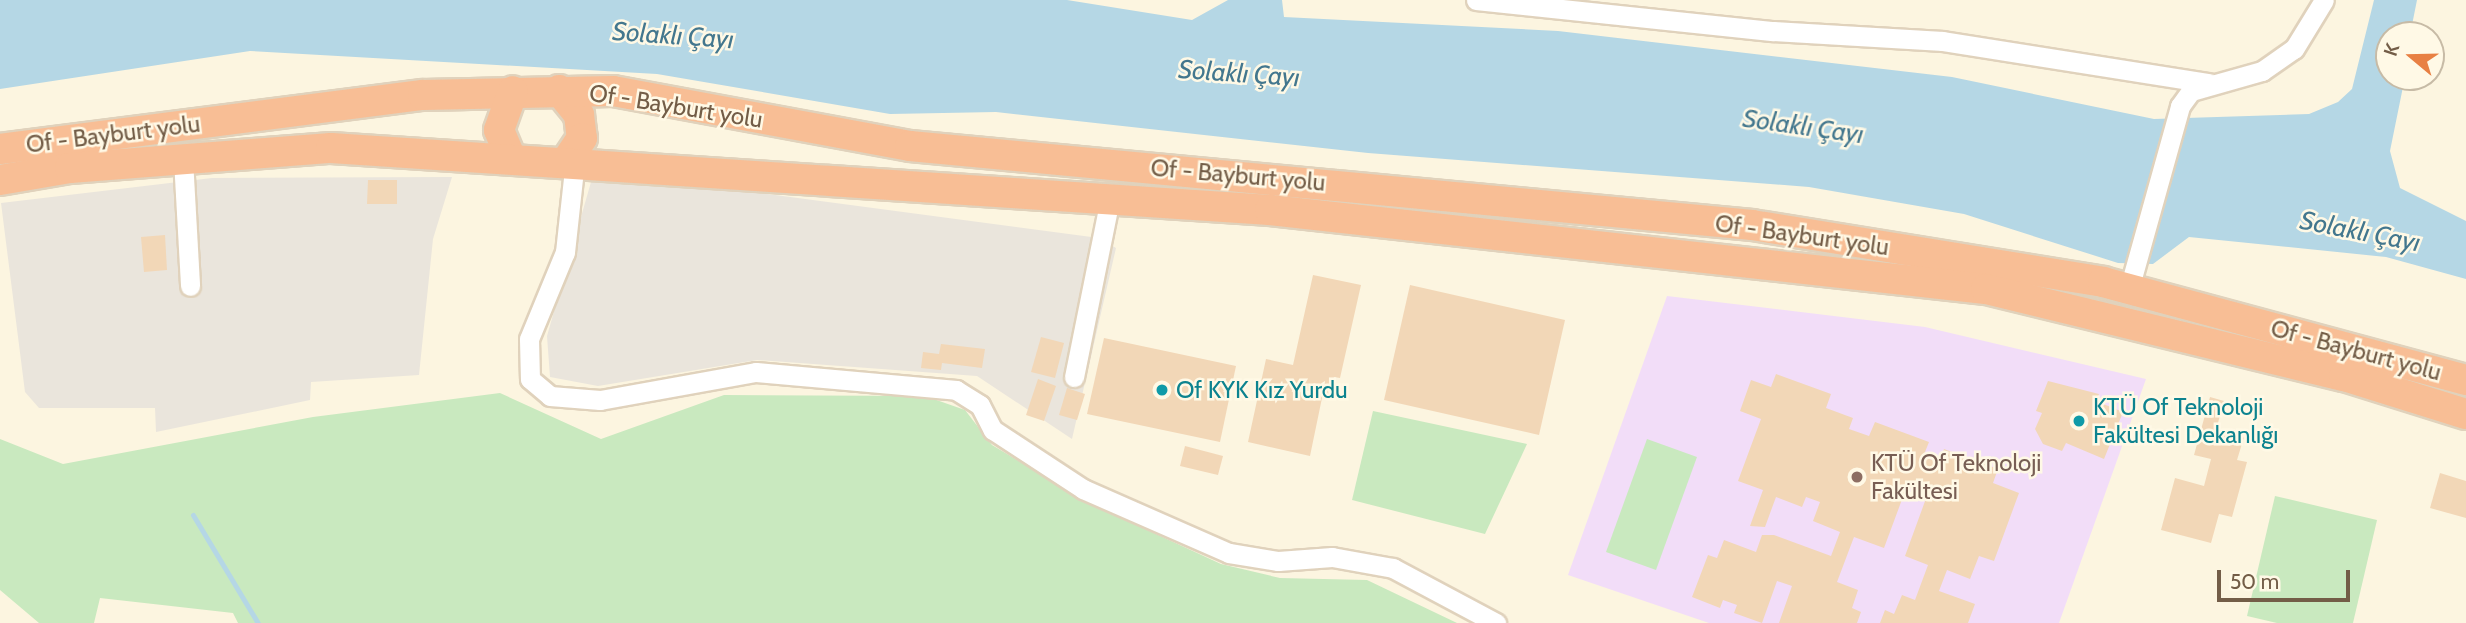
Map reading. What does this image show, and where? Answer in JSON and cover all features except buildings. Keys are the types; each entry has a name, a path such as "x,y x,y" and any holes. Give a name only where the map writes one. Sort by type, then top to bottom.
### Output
{"highway":[{"name":"Of - Bayburt yolu","path":"0,149 423,95 559,90 613,91 910,146 1752,225 2131,282 2466,380"},
{"path":"559,90 579,115 582,138 571,160"},
{"path":"510,156 499,130 513,91"},
{"name":"Of - Bayburt yolu","path":"0,180 183,159 331,148 571,160 1270,210 1986,289 2344,376 2466,414"}],"street":[{"path":"1475,0 1773,31 1942,41 2209,83 2262,71 2294,49 2324,0"},
{"path":"2131,282 2180,106 2209,83"},
{"path":"183,159 190,286"},
{"path":"571,160 565,252 529,339 530,379 550,396 600,400 756,372 956,390 981,405 993,430 1083,489 1229,553 1278,561 1332,557 1393,568 1496,623"},
{"path":"1074,377 1110,199"}],"shaded area":[{"path":"452,177 433,239 419,375 311,382 310,400 156,432 155,408 39,408 25,392 1,203 212,178"},
{"path":"591,182 752,192 1099,238 1116,248 1072,439 977,376 757,360 598,386 550,377 547,336"},
{"name":"KTÜ Of Teknoloji Fakültesi","path":"1667,296 1925,327 2146,379 2059,623 1709,623 1568,575"}],"green space":[{"path":"500,393 601,439 724,395 925,396 965,410 992,445 1093,505 1221,564 1280,578 1367,580 1457,623 238,623 233,613 100,598 94,623 39,623 0,590 0,439 63,464 313,417"},
{"path":"1373,411 1527,444 1485,534 1352,500"},
{"path":"1647,439 1697,457 1656,570 1606,552"},
{"path":"2275,496 2377,520 2353,623 2277,623 2247,616"}],"water":[{"name":"Solaklı Çayı","path":"0,0 1067,0 1192,20 1228,0 1282,0 1284,17 1558,31 1952,77 2154,119 2309,114 2338,102 2352,89 2374,0 2417,0 2413,21 2375,21 2375,91 2402,91 2390,151 2400,188 2466,221 2466,279 2386,257 2189,237 2153,264 2118,263 1964,214 1809,187 1368,153 996,112 890,114 657,74 250,51 0,89"}],"waterway":[{"path":"193,515 258,623"}],"place":[{"name":"Of KYK Kız Yurdu","path":"1162,390"},
{"name":"KTÜ Of Teknoloji Fakültesi Dekanlığı","path":"2079,421"},
{"name":"KTÜ Of Teknoloji Fakültesi","path":"1857,477"}]}
